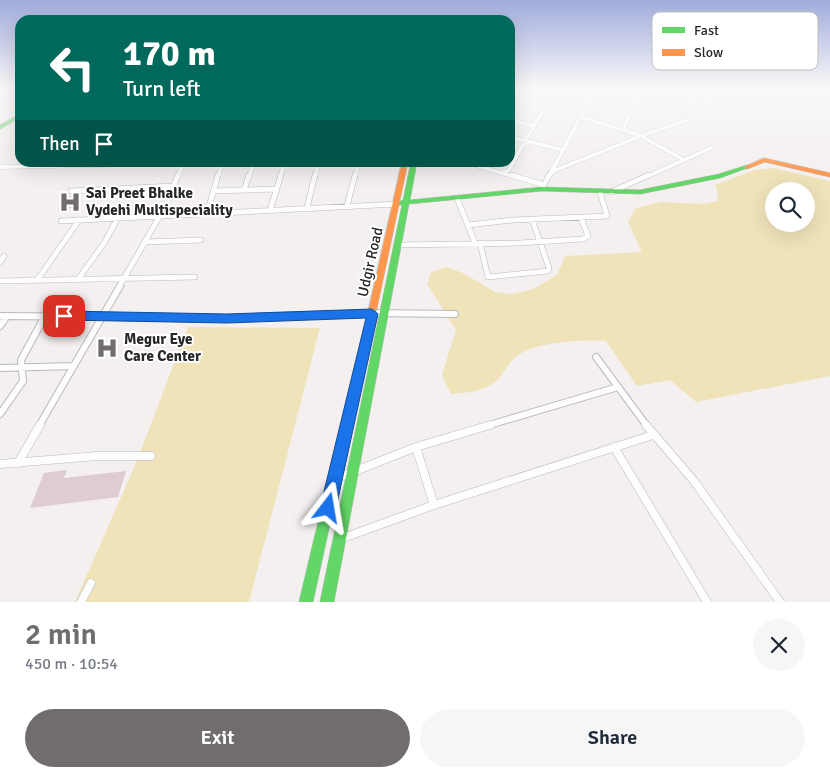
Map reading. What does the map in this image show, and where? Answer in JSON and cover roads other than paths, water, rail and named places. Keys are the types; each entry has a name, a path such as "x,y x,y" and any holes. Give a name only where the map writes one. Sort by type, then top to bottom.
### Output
{"main road":[{"path":"0,127 15,119"},
{"path":"402,203 543,187 604,192 640,192 720,176 741,170 764,160 830,175"},
{"path":"755,163 830,180"},
{"name":"Udgir Road","path":"327,602 399,245 405,167"},
{"name":"Udgir Road","path":"306,602 372,314 413,167"}],"street":[{"path":"516,157 539,117"},
{"path":"580,117 641,136 684,160"},
{"path":"484,167 543,187 580,117"},
{"path":"623,130 628,117"},
{"path":"551,172 641,136 688,120"},
{"path":"515,121 534,126"},
{"path":"515,138 563,150"},
{"path":"468,226 532,219 607,216 604,192 711,148"},
{"path":"0,167 15,167"},
{"path":"18,463 160,216 182,167"},
{"path":"207,214 221,167"},
{"path":"244,190 251,167"},
{"path":"270,210 284,167"},
{"path":"307,208 318,167"},
{"path":"347,206 358,167"},
{"path":"503,172 509,170 511,167"},
{"path":"71,191 174,186"},
{"path":"214,191 277,189"},
{"path":"457,198 477,243 488,277 548,271 549,268 532,219"},
{"path":"61,221 402,203"},
{"path":"80,278 104,243 118,218"},
{"path":"399,245 586,238 588,236 581,218"},
{"path":"38,279 79,220"},
{"path":"145,242 201,240"},
{"path":"0,262 4,256"},
{"path":"0,281 195,277"},
{"path":"0,326 3,316 227,318 455,314"},
{"path":"0,414 23,381 21,360 45,316"},
{"path":"596,357 653,434 694,481 780,602"},
{"path":"0,368 74,366"},
{"path":"335,479 416,447 618,387"},
{"path":"339,539 434,505 653,434"},
{"path":"416,447 434,505"},
{"path":"614,447 707,602"},
{"path":"0,464 97,456 151,456"},
{"path":"81,602 92,583"}],"place":[{"name":"Sai Preet Bhalke Vydehi Multispeciality","path":"70,202"},
{"name":"Megur Eye Care Center","path":"107,348"}]}
